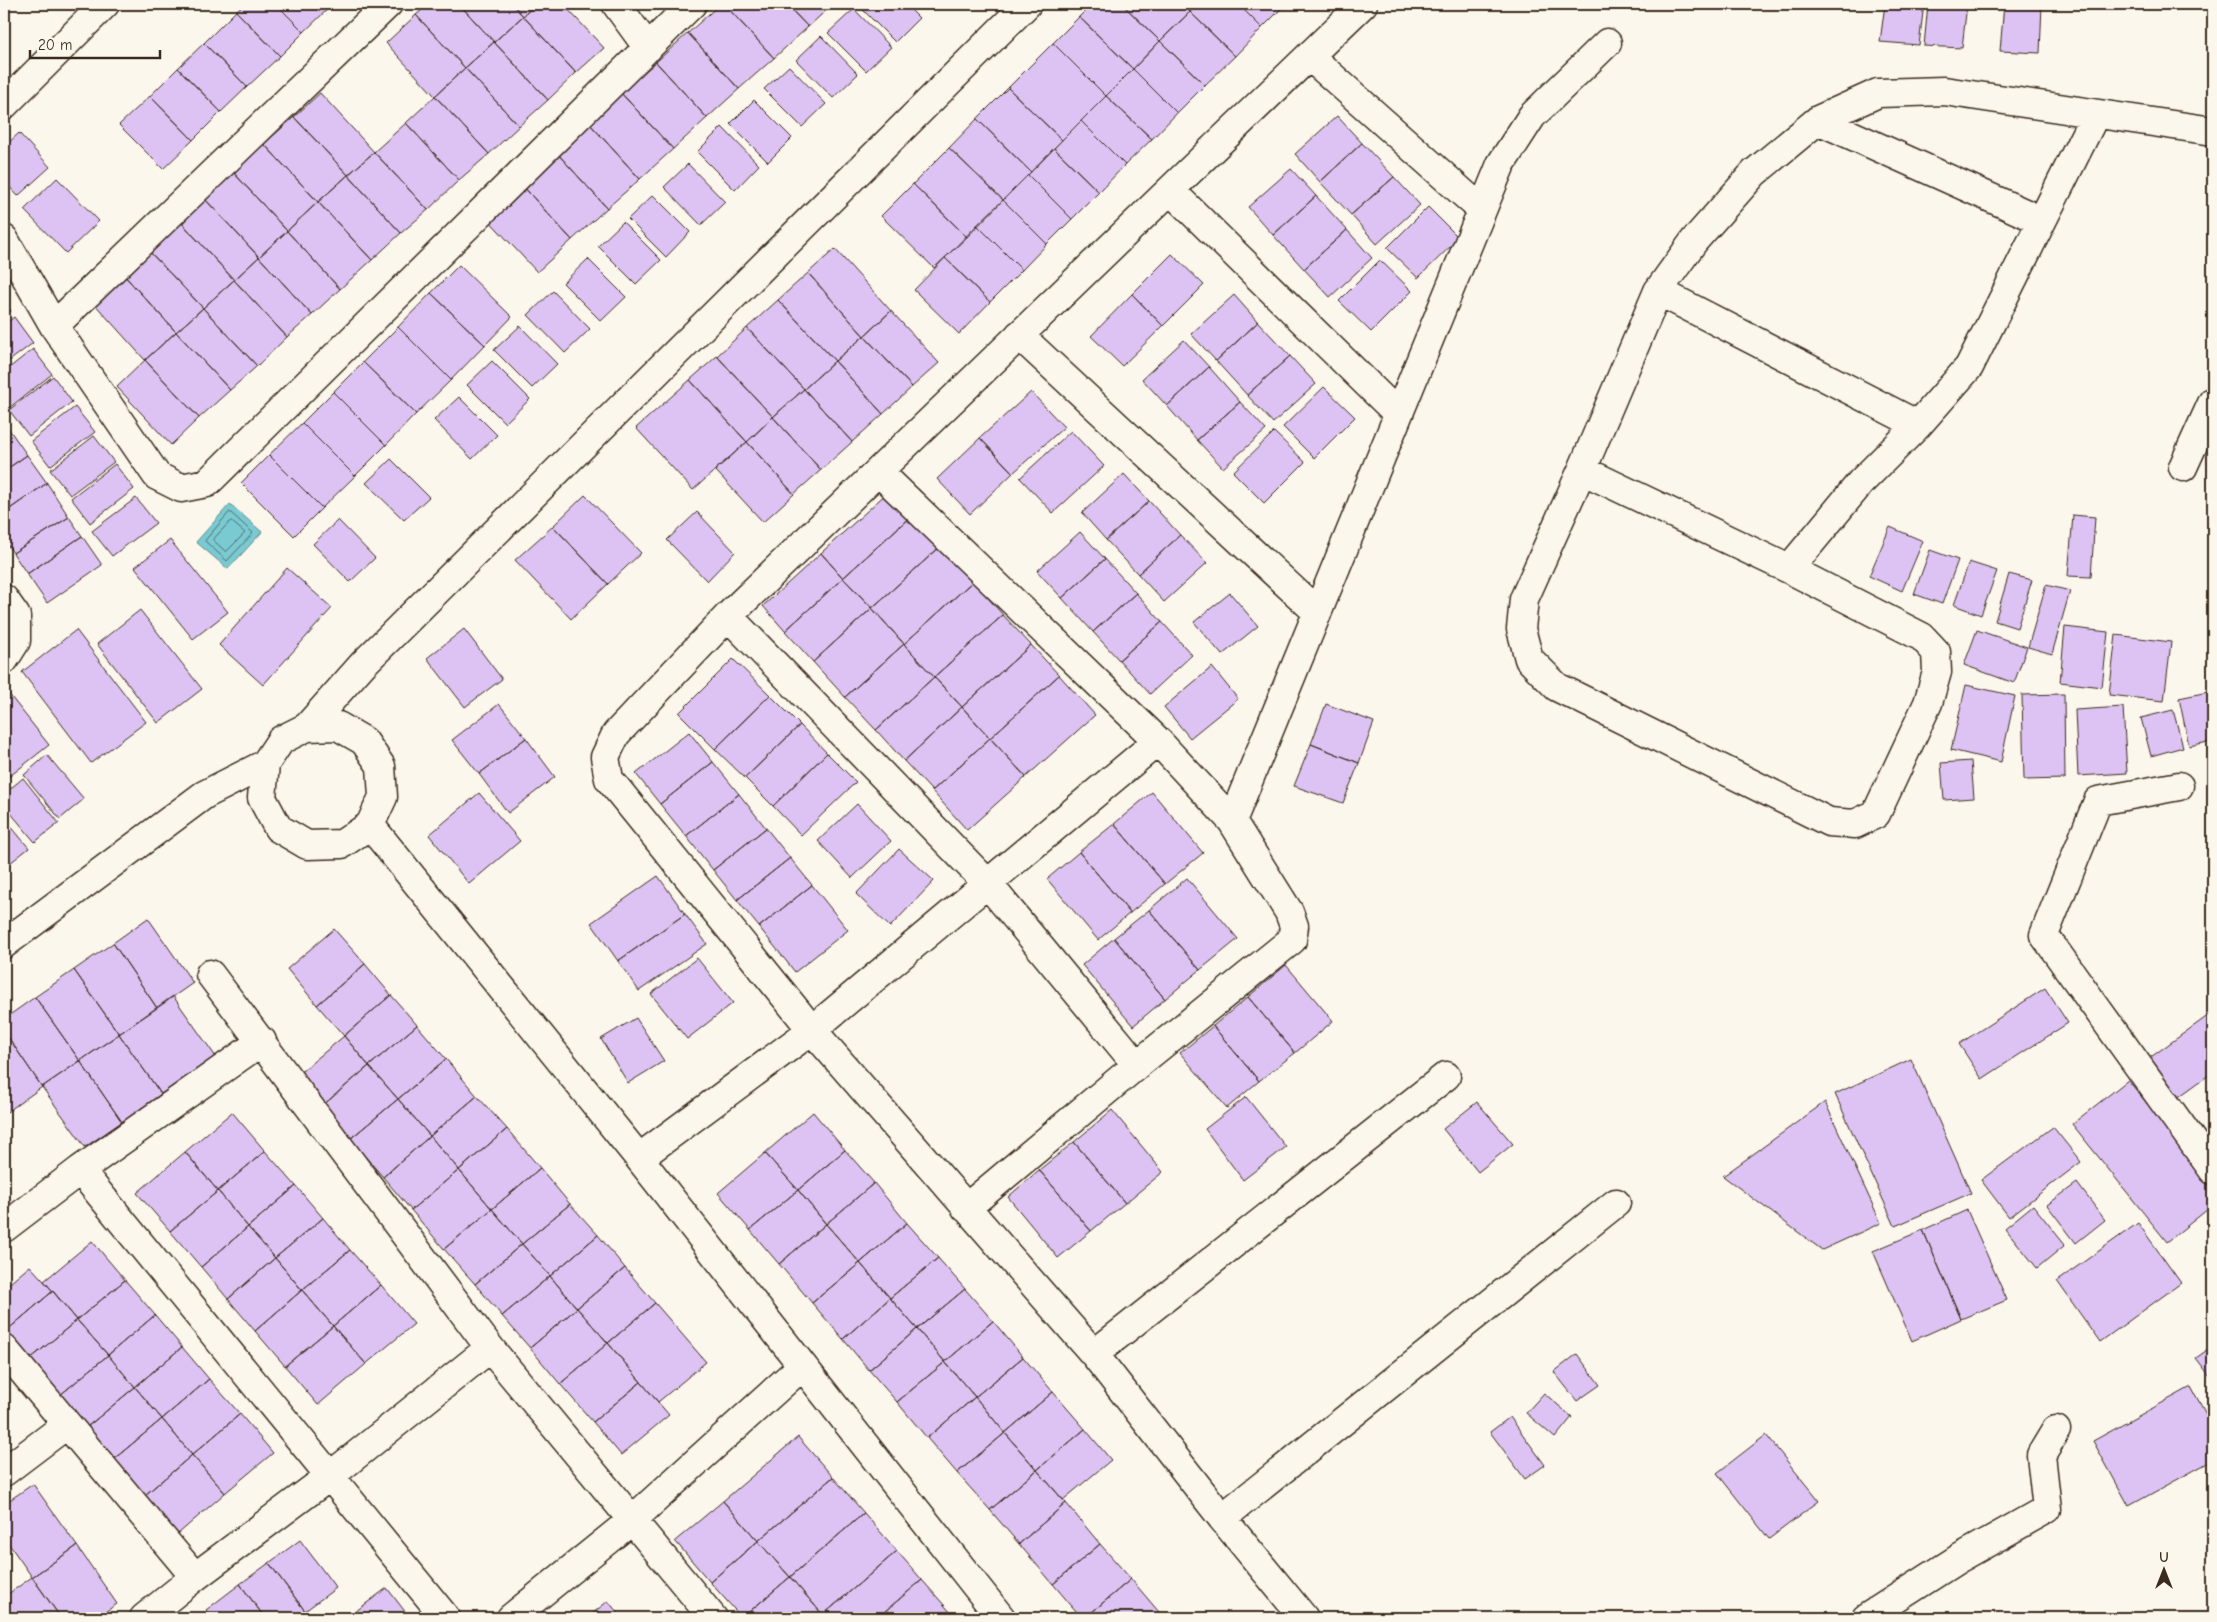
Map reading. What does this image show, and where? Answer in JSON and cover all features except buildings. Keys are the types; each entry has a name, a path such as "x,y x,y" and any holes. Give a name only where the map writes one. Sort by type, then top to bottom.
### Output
{"street":[{"path":"4,105 104,4"},
{"path":"54,326 388,4"},
{"path":"616,4 648,48"},
{"path":"4,239 54,326 157,476 181,488 207,482 692,4"},
{"path":"307,727 338,726 364,741 381,766 383,797 370,825 342,844 308,845 278,828 262,798 265,764 281,740 307,727 363,664 1027,4"},
{"path":"1304,1618 1222,1518 1094,1354 812,1030 609,779 605,757 616,734 728,616 1363,4"},
{"path":"1232,821 1501,164 1532,116 1607,43"},
{"path":"1309,56 1482,210"},
{"path":"1582,470 1789,569 1922,636 1936,652 1937,672 1928,703 1876,814 1855,824 1829,822 1556,687 1529,660 1521,629 1524,599 1582,470 1658,291 1694,241 1754,173 1818,120 1878,93 1944,91 2095,115 2213,131"},
{"path":"1789,569 1861,482 1918,425 1969,367 2095,115"},
{"path":"1818,120 2042,221"},
{"path":"1170,190 1398,413"},
{"path":"1658,291 1918,425"},
{"path":"1019,335 1317,612"},
{"path":"2183,468 2213,401"},
{"path":"879,472 1158,741 1232,821 1289,912 1294,926 1292,940 1137,1065 966,1208"},
{"path":"4,599 16,616 16,641 4,660"},
{"path":"728,616 988,884 1137,1065"},
{"path":"639,1158 812,1030 1158,741"},
{"path":"4,944 204,795 265,764"},
{"path":"2179,786 2098,801 2044,935 2213,1170"},
{"path":"370,825 639,1158 801,1367 1001,1618"},
{"path":"210,974 490,1348 712,1618"},
{"path":"4,1228 80,1170 262,1041"},
{"path":"1094,1354 1446,1076"},
{"path":"80,1170 446,1618"},
{"path":"1222,1518 1616,1203"},
{"path":"144,1618 195,1576 330,1476 490,1348"},
{"path":"4,1349 195,1576"},
{"path":"511,1618 631,1521 801,1367"},
{"path":"4,1472 66,1425"},
{"path":"1866,1618 1958,1559 2047,1509 2041,1455 2056,1430"}],"water":[{"path":"230,504 262,532 228,569 196,542"}]}
